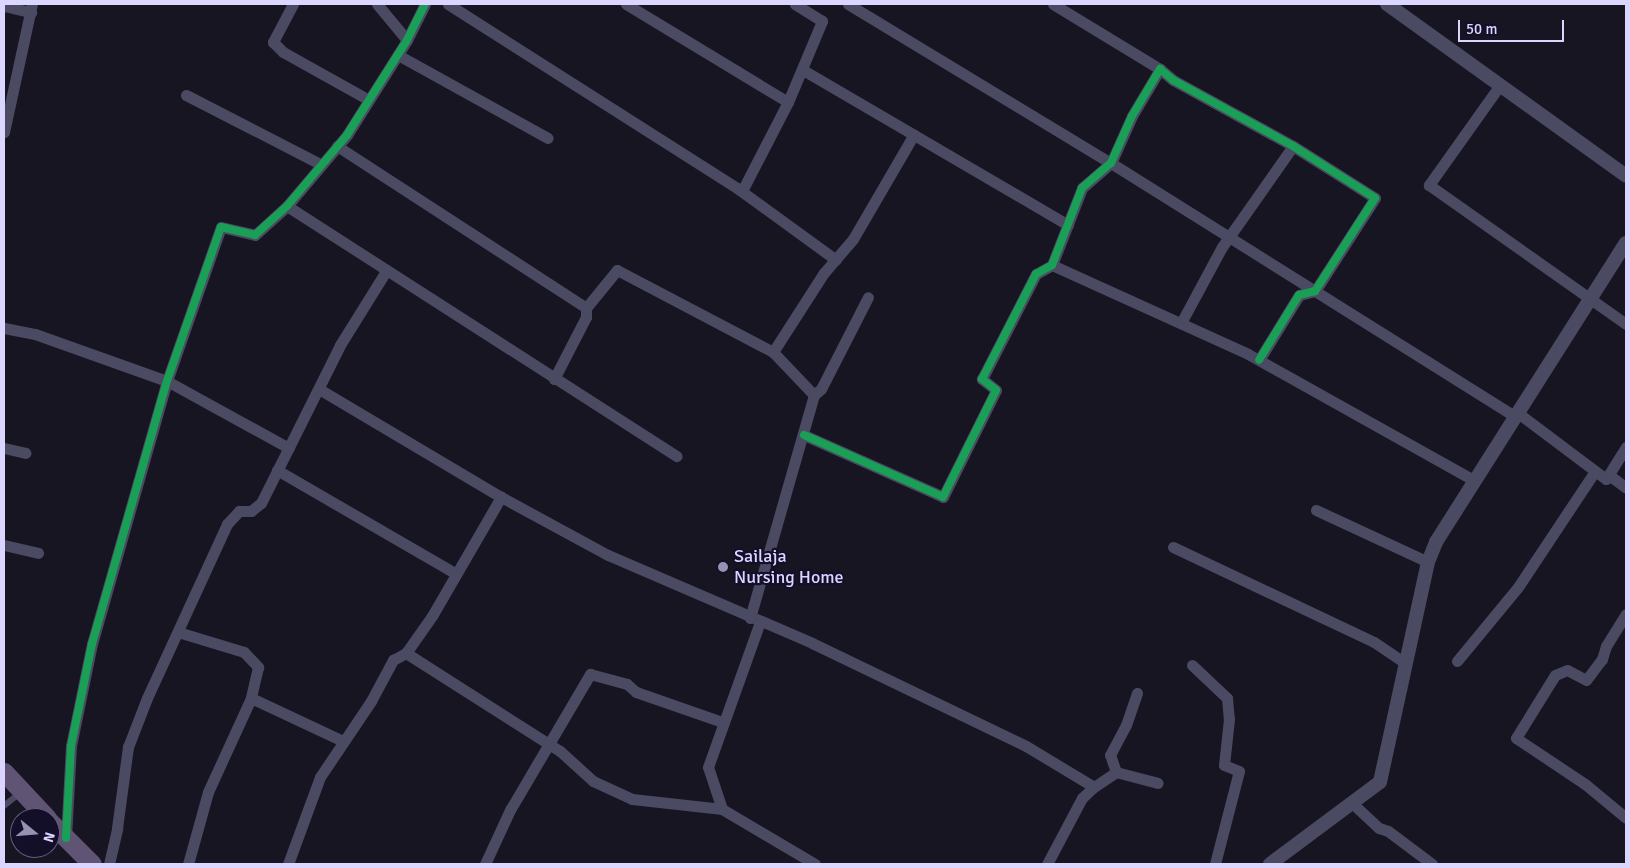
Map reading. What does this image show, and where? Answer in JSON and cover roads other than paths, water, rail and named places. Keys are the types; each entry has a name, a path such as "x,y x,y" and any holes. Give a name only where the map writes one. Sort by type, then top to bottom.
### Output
{"main road":[{"path":"4,772 37,808"},
{"path":"60,832 92,864"}],"street":[{"path":"293,4 273,42 283,52 369,100"},
{"path":"377,4 407,40"},
{"path":"66,838 71,746 92,644 167,381 222,228 255,235 286,206 337,146 369,100 407,40 425,4"},
{"path":"448,4 742,191 788,102 822,21 795,4"},
{"path":"626,4 788,102"},
{"path":"848,4 1110,163 1517,415 1606,479 1626,447"},
{"path":"1053,4 1211,102 1292,146 1375,198 1315,291 1299,294 1259,360"},
{"path":"1387,4 1626,176"},
{"path":"4,6 32,8 5,118 4,132"},
{"path":"398,55 548,138"},
{"path":"804,435 943,497 996,390 982,379 1036,274 1052,264 1082,188 1110,163 1132,116 1160,69"},
{"path":"803,70 1068,225"},
{"path":"1500,85 1429,185 1626,324"},
{"path":"186,95 320,164"},
{"path":"773,352 823,274 853,239 914,134"},
{"path":"337,146 586,308"},
{"path":"1181,323 1229,237 1292,146"},
{"path":"710,170 836,260"},
{"path":"286,206 677,456"},
{"path":"1270,864 1380,782 1428,562 1436,542 1626,243"},
{"path":"1052,264 1259,360 1475,481"},
{"path":"554,379 586,316 586,308 617,270 773,352 814,395"},
{"path":"109,864 117,828 128,747 227,524 239,511 251,511 261,503 340,345 386,271"},
{"path":"722,809 708,767 755,620 814,395 822,388 868,297"},
{"path":"4,328 35,334 167,381 289,448"},
{"path":"319,389 501,497 608,555 812,643 1026,746 1094,787"},
{"path":"4,448 24,453"},
{"path":"277,470 455,573"},
{"path":"1457,661 1518,587 1595,471"},
{"path":"1609,475 1626,488"},
{"path":"288,864 320,777 343,740 371,701 393,660 406,653 432,616 455,573 501,497"},
{"path":"1316,510 1428,562"},
{"path":"4,545 38,553"},
{"path":"1173,547 1374,642 1405,663"},
{"path":"1626,614 1606,646 1602,659 1586,680 1567,670 1555,675 1516,738 1585,784 1626,818"},
{"path":"178,632 244,652 258,667 251,698 208,792 188,864"},
{"path":"406,653 549,744 593,781 632,799 722,809 815,864"},
{"path":"1192,665 1227,698 1229,719 1224,765 1239,771 1215,864"},
{"path":"485,864 510,810 590,674 627,684 636,692 722,722"},
{"path":"1116,772 1110,755 1126,725 1137,693"},
{"path":"251,698 343,740"},
{"path":"1047,864 1082,798 1094,787 1116,772 1158,783"},
{"path":"1352,803 1379,828 1432,864"}],"lane":[{"path":"4,806 22,792"}],"place":[{"name":"Sailaja Nursing Home","path":"723,567"}]}
